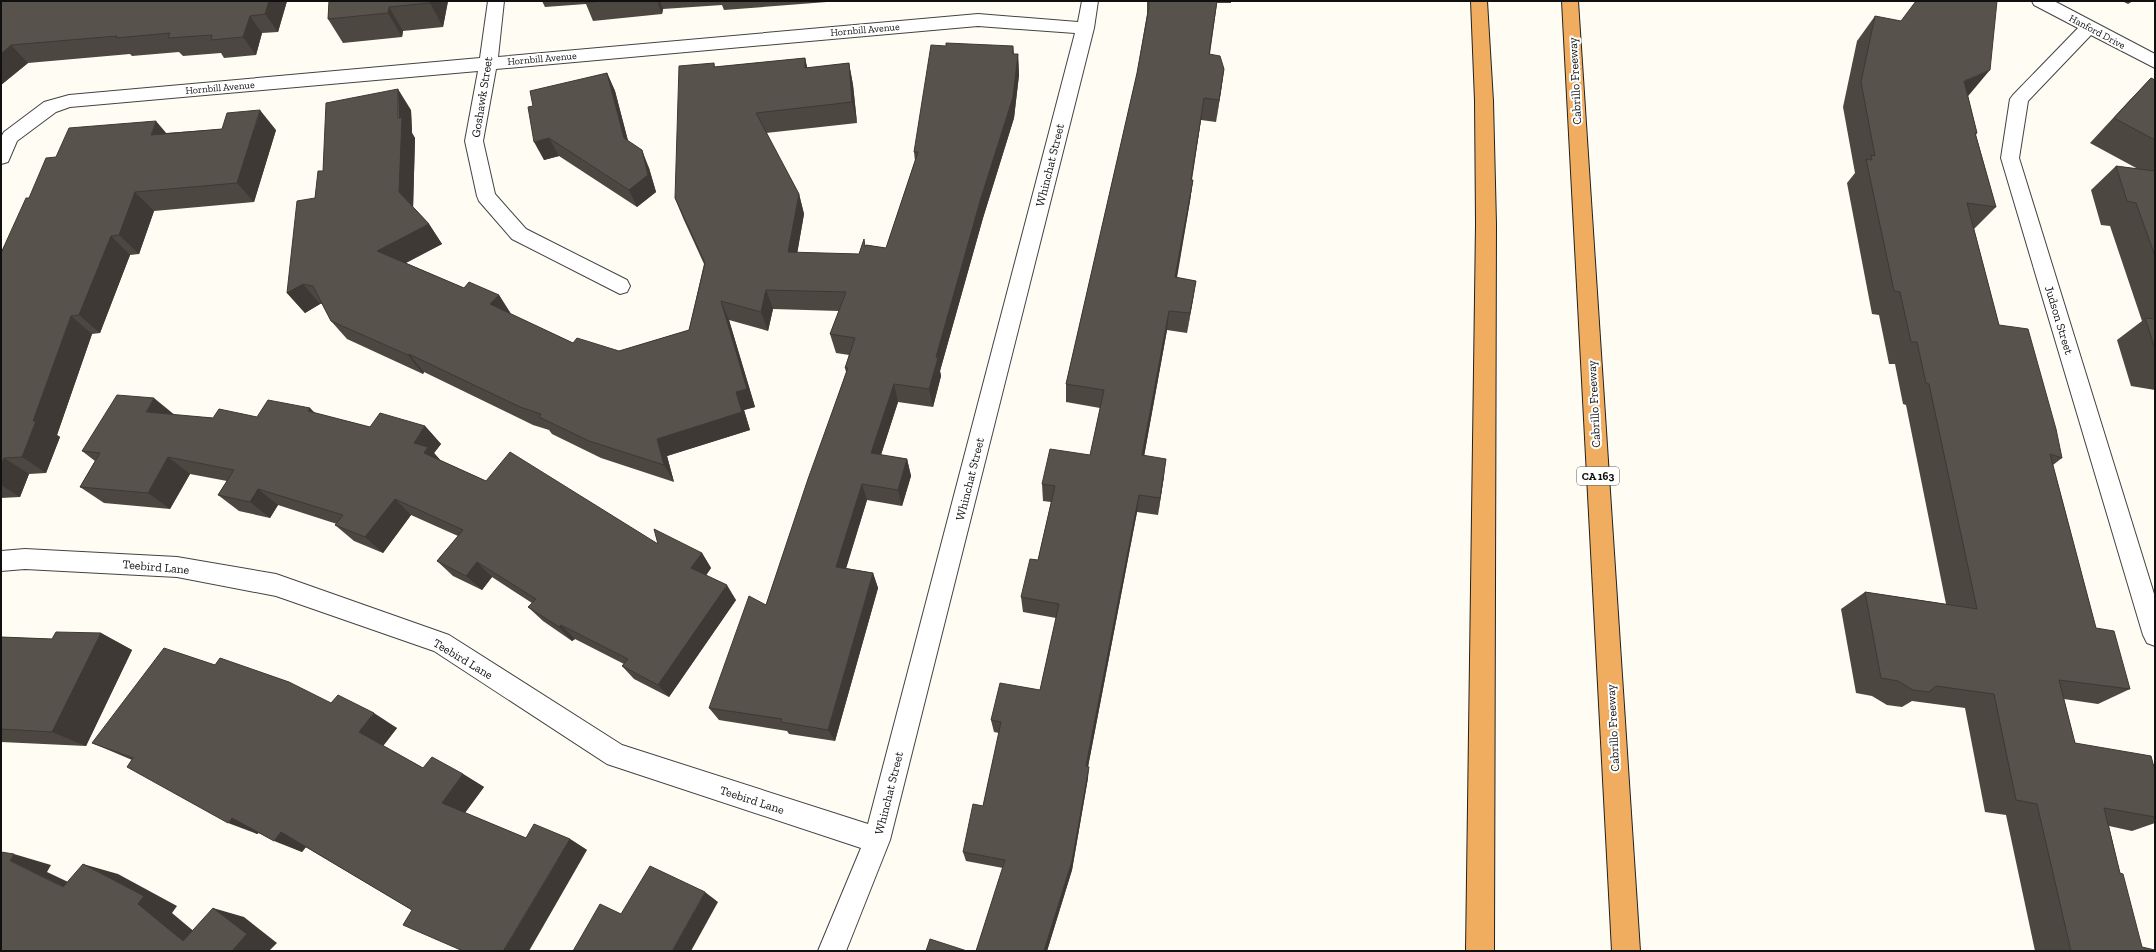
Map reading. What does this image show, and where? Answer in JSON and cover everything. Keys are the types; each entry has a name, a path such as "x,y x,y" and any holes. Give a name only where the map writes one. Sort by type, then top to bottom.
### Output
{"highway":[{"path":"1479,1 1484,101 1486,224 1480,951"},
{"name":"Cabrillo Freeway","path":"1570,1 1626,951"}],"street":[{"name":"Goshawk Street","path":"496,1 488,64 474,141 486,196 519,234 620,286"},
{"name":"Whinchat Street","path":"832,951 877,840 1085,28 1090,1"},
{"name":"Hanford Drive","path":"2040,1 2155,62"},
{"name":"Hornbill Avenue","path":"1,157 10,137 50,107 69,102 978,20 1085,28"},
{"name":"Judson Street","path":"2089,27 2019,99 2010,158 2155,635"},
{"name":"Teebird Lane","path":"1,561 25,559 177,567 276,585 441,643 616,755 877,840"}],"building":[{"path":"1,1 269,1 265,14 250,16 243,37 211,40 212,35 168,38 170,33 116,38 117,36 11,45 1,54"},
{"path":"329,1 430,1 430,3 389,7 388,13 328,19"},
{"path":"585,1 602,1 585,3"},
{"path":"1149,1 1217,1 1209,54 1220,56 1224,69 1219,100 1204,98 1191,180 1193,180 1175,277 1196,281 1190,313 1169,311 1142,455 1166,459 1160,498 1139,495 1086,766 1089,767 1072,861 1044,951 976,951 1005,860 963,852 973,804 983,806 1001,722 991,720 1000,683 1040,690 1059,604 1021,597 1030,559 1038,560 1055,486 1042,484 1050,449 1090,455 1104,390 1066,384 1137,73"},
{"path":"1916,1 1997,1 1990,70 1964,81 1977,133 1975,133 1996,207 1967,203 1999,325 2028,329 2056,429 2062,458 2050,454 2096,628 2114,631 2130,689 2059,680 2075,743 2151,756 2155,771 2155,817 2104,808 2120,873 2123,874 2142,947 2155,951 2071,951 2037,804 2016,800 1994,694 1936,686 1929,692 1913,690 1898,681 1881,678 1865,592 1977,609 1929,384 1926,383 1917,342 1911,342 1900,292 1894,291 1866,159 1872,160 1871,155 1875,156 1861,82 1875,16 1901,21"},
{"path":"946,43 1013,46 1013,54 1018,54 1013,97 981,198 936,357 938,358 929,389 894,384 871,453 907,459 898,490 862,484 836,567 873,573 828,730 781,722 782,719 709,708 749,596 766,605 808,479 848,368 845,368 855,338 830,334 846,292 766,290 761,312 721,301 747,389 736,392 742,412 657,439 664,465 589,441 539,417 541,414 520,407 409,354 408,355 331,321 313,286 303,284 287,293 297,201 315,198 318,171 323,171 326,103 398,89 398,118 402,117 399,192 429,224 377,251 464,288 469,282 499,295 490,304 573,343 577,338 619,351 689,330 705,263 675,198 679,66 714,63 714,67 805,58 805,68 849,63 852,102 756,113 799,194 788,252 859,254 864,239 865,247 866,245 886,248 918,152 914,152 931,45 946,46"},
{"path":"607,73 624,138 642,150 648,175 629,190 549,138 534,142 528,107 533,106 530,91"},
{"path":"2151,78 2155,80 2155,140 2114,118"},
{"path":"260,110 237,183 135,192 119,235 111,236 79,315 71,316 33,421 36,421 22,457 4,458 1,467 1,253 26,198 29,198 46,158 56,157 69,128 156,121 151,135 222,129 227,113"},
{"path":"2116,166 2155,171 2155,256 2136,203 2127,201"},
{"path":"2145,318 2155,319 2155,349"},
{"path":"117,395 154,398 146,412 213,418 219,409 257,417 268,400 310,408 308,411 370,427 380,413 425,426 414,443 428,447 424,453 486,481 510,452 658,544 654,529 702,553 691,568 727,585 658,685 622,666 628,659 561,625 559,627 528,607 536,599 477,562 466,576 437,561 463,530 395,499 365,537 335,525 343,515 258,489 250,502 218,495 234,470 168,457 148,493 80,487 100,453 82,451"},
{"path":"56,632 101,633 52,732 1,729 1,637 52,639"},
{"path":"164,648 215,665 220,658 289,682 331,703 338,695 374,713 359,732 423,768 432,757 463,774 442,803 526,838 534,824 570,839 503,951 463,951 403,925 412,910 281,832 274,841 232,818 228,823 127,767 133,758 92,743"},
{"path":"1,852 14,854 10,861 63,887 83,864 144,896 138,904 183,941 213,908 247,934 232,951 1,951"},
{"path":"650,866 705,892 672,951 573,951 600,904 621,914"},
{"path":"930,939 967,951 926,951"}]}
